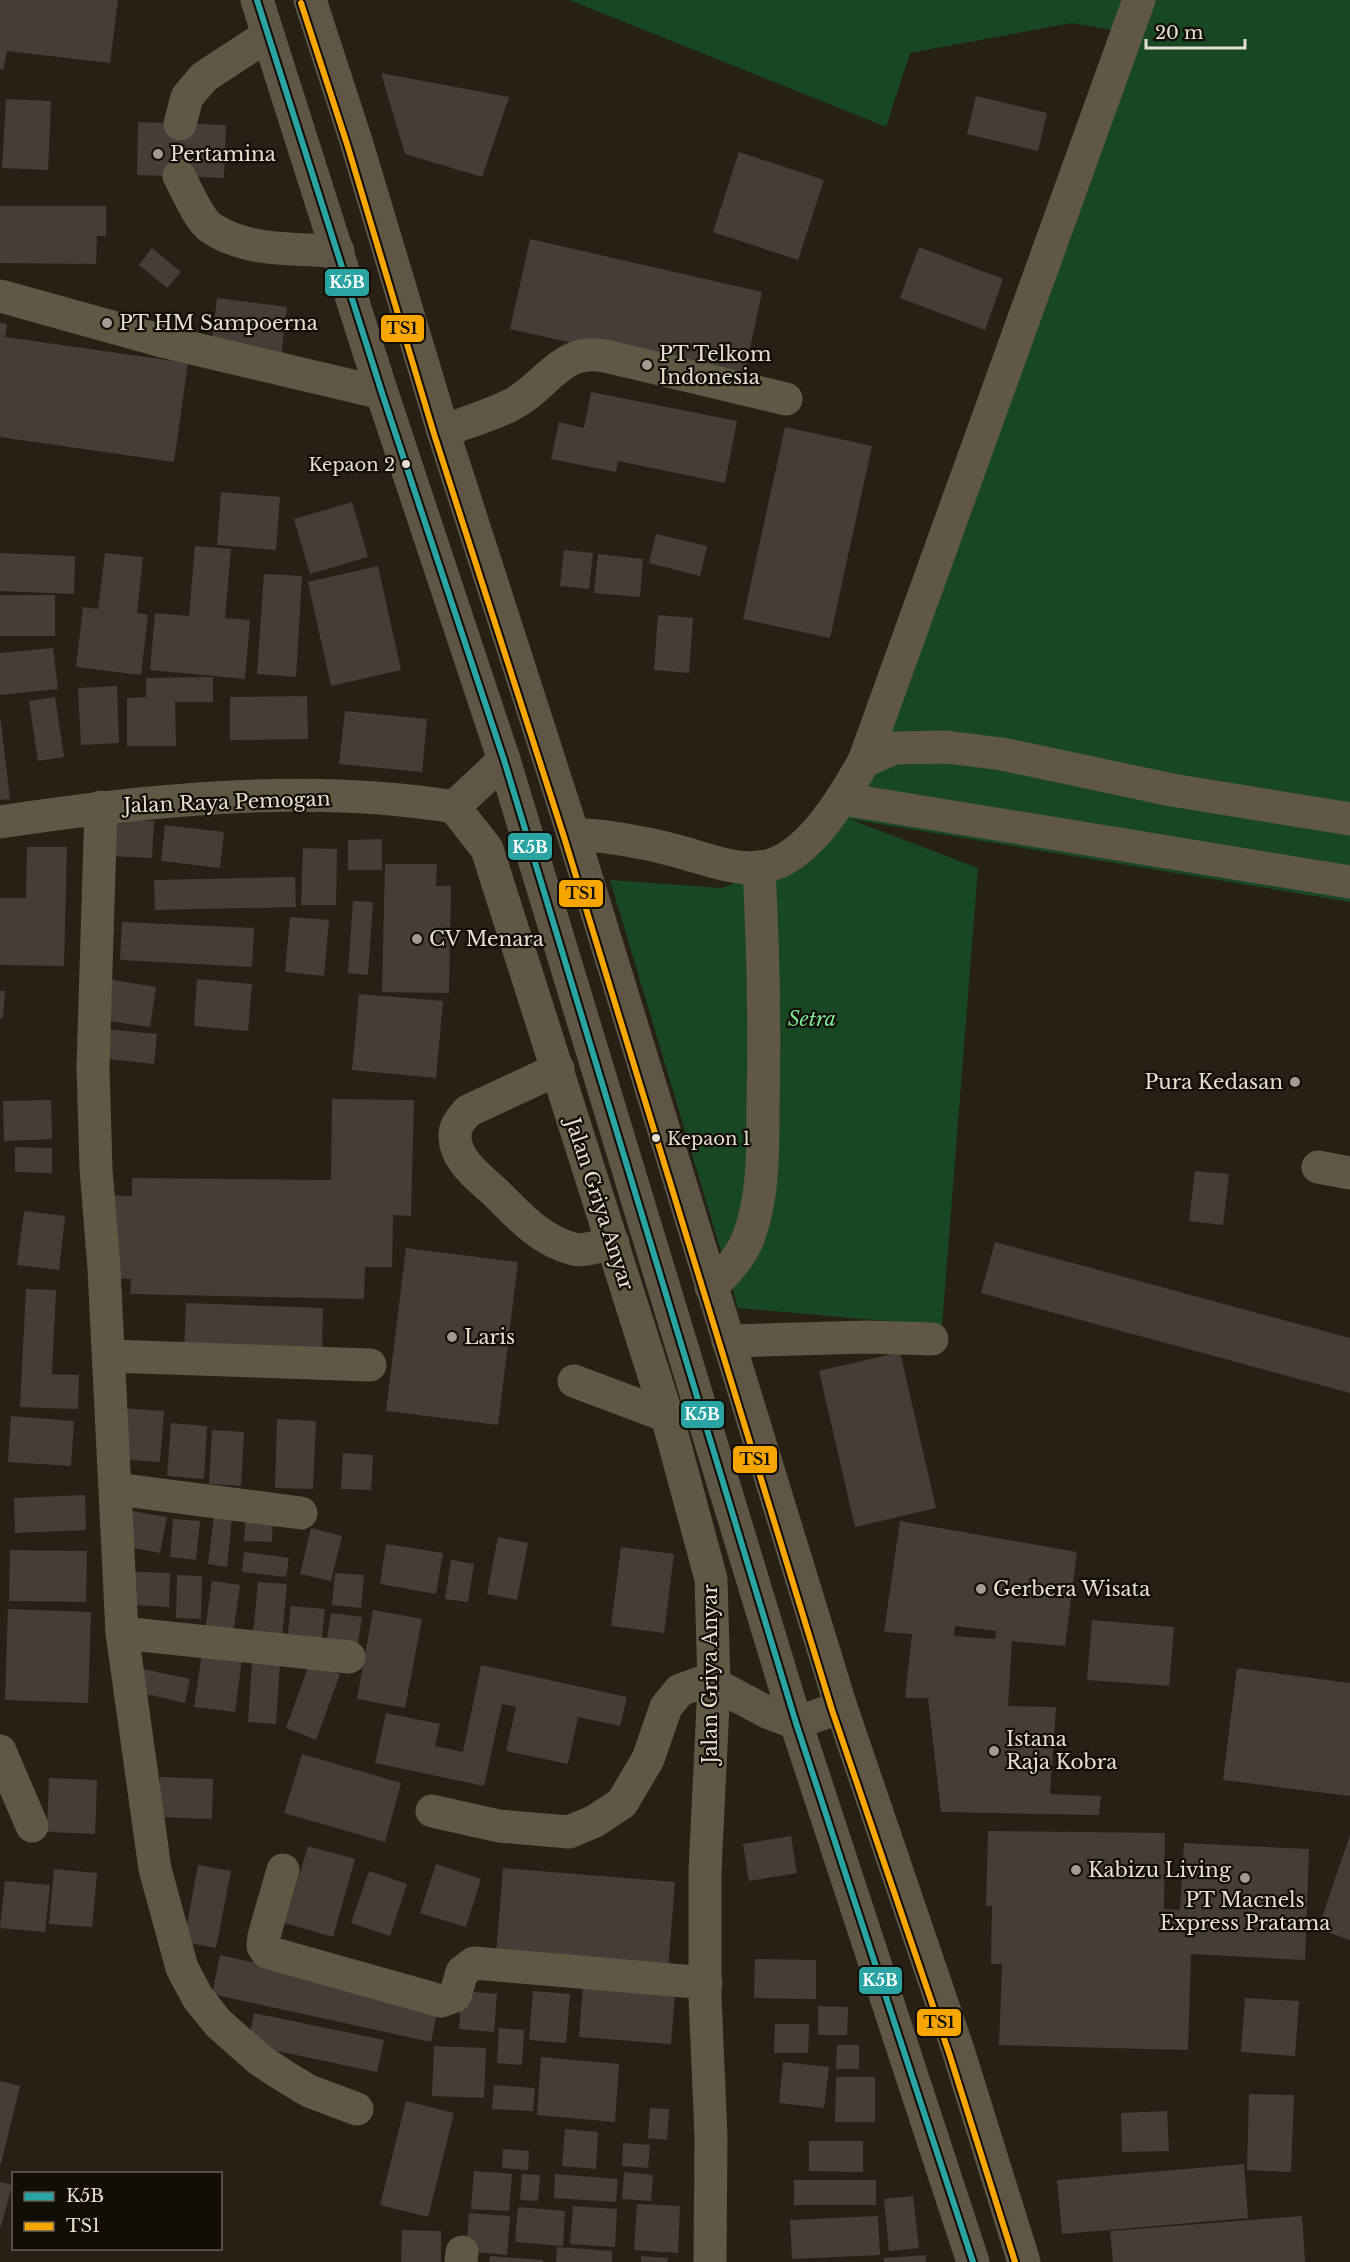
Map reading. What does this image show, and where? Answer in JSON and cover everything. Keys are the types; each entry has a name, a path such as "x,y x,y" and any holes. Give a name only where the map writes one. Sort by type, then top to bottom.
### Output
{"highway":[{"path":"257,0 382,393 504,759 796,1723 973,2262"},
{"path":"310,0 360,152 443,431 573,834 841,1707 958,2050 1024,2262"},
{"path":"454,807 504,759"},
{"path":"714,1684 767,1712 796,1723 841,1707"},
{"path":"910,2065 958,2050"}],"street":[{"path":"573,834 602,836 676,851 719,863 759,867 785,859 812,837 843,799 864,761 1139,0"},
{"path":"180,124 187,98 204,78 268,35"},
{"path":"179,176 209,227 217,231 242,242 277,248 338,251"},
{"path":"0,296 166,342 382,393"},
{"path":"443,431 510,406 536,390 567,360 583,354 605,356 786,399"},
{"path":"864,761 896,748 946,747 1002,754 1172,790 1350,819"},
{"name":"Jalan Raya Pemogan","path":"0,822 101,807 254,797 403,799 454,807"},
{"path":"843,799 1350,882"},
{"path":"101,807 93,1067 96,1169 109,1356 122,1633 156,1869 182,1968 198,1998 218,2023 260,2060 309,2091 357,2109"},
{"name":"Jalan Griya Anyar","path":"454,807 487,849 613,1243 666,1416 711,1579 714,1684 705,1871 711,2136 710,2262"},
{"path":"711,1287 729,1269 748,1238 758,1203 763,1149 765,1032 759,867"},
{"path":"558,1069 468,1111 458,1122 455,1135 457,1145 468,1167 483,1184 493,1191 516,1217 535,1230 558,1244 576,1250 613,1243"},
{"path":"1318,1167 1350,1173"},
{"path":"728,1341 867,1337 932,1339"},
{"path":"109,1356 370,1365"},
{"path":"573,1381 666,1416"},
{"path":"116,1489 301,1513"},
{"path":"122,1633 349,1657"},
{"path":"432,1811 500,1826 569,1832 595,1821 622,1803 648,1759 666,1707 680,1690 700,1683 714,1684"},
{"path":"0,1751 32,1826"},
{"path":"283,1870 264,1936 263,1946 267,1953 441,2001 455,1996 462,1972 474,1963 706,1983"}],"green space":[{"name":"Setra","path":"569,0 1350,0 1350,902 849,819 978,868 942,1326 738,1308 610,880 722,888 779,866 845,818 1136,34 1072,23 910,53 886,127"}],"building":[{"path":"0,0 118,0 110,63 7,51 3,70 0,69"},
{"path":"381,73 509,97 482,177 405,154"},
{"path":"976,96 1047,113 1038,151 967,134"},
{"path":"6,99 51,101 48,170 2,168"},
{"path":"138,122 226,125 224,178 137,175"},
{"path":"739,152 824,180 798,260 713,232"},
{"path":"0,206 106,206 106,236 97,236 96,264 0,263"},
{"path":"530,239 762,292 743,381 510,329"},
{"path":"919,247 1003,279 985,330 900,298"},
{"path":"152,248 181,272 167,288 139,265"},
{"path":"217,298 287,307 281,357 211,349"},
{"path":"0,323 7,324 5,337 188,363 174,462 0,437"},
{"path":"591,392 737,421 725,483 618,461 616,472 551,459 559,422 584,428"},
{"path":"785,427 872,446 830,638 743,619"},
{"path":"221,492 280,497 276,550 217,545"},
{"path":"352,502 368,557 310,574 294,519"},
{"path":"656,534 707,546 700,576 649,563"},
{"path":"195,546 231,549 225,618 250,620 245,679 150,670 155,613 189,616"},
{"path":"564,550 593,553 589,589 560,586"},
{"path":"0,553 75,556 74,594 0,591"},
{"path":"105,553 143,557 137,613 148,615 141,675 76,667 83,607 98,609"},
{"path":"598,554 643,559 640,597 594,593"},
{"path":"378,566 401,670 331,686 308,582"},
{"path":"264,574 302,576 296,677 257,674"},
{"path":"0,595 55,595 55,636 0,636"},
{"path":"658,615 693,618 689,673 654,670"},
{"path":"53,648 58,689 0,695 0,653"},
{"path":"213,677 213,702 175,702 176,746 127,746 127,698 146,697 146,678"},
{"path":"117,686 119,743 81,745 78,688"},
{"path":"307,696 308,739 230,740 230,697"},
{"path":"55,697 64,757 38,761 29,701"},
{"path":"345,711 427,719 422,772 339,764"},
{"path":"0,715 10,799 0,800"},
{"path":"110,818 154,821 152,858 107,856"},
{"path":"165,825 224,832 220,868 161,861"},
{"path":"382,839 382,870 348,870 348,840"},
{"path":"27,847 67,847 64,966 0,965 0,898 26,898"},
{"path":"303,848 337,849 336,905 301,905"},
{"name":"CV Menara","path":"385,864 437,864 436,886 451,886 449,993 382,992"},
{"path":"295,877 296,907 155,910 154,880"},
{"path":"353,901 373,902 368,975 348,973"},
{"path":"290,917 329,920 324,976 285,972"},
{"path":"122,922 254,928 252,967 120,960"},
{"path":"107,979 156,987 150,1027 101,1020"},
{"path":"197,979 252,984 248,1031 194,1026"},
{"path":"0,991 5,991 3,1018 0,1018"},
{"path":"359,994 443,1001 436,1078 352,1070"},
{"path":"104,1029 157,1034 154,1064 100,1058"},
{"path":"332,1099 414,1100 411,1216 393,1215 392,1267 365,1267 364,1299 130,1294 131,1279 115,1278 103,1195 132,1196 132,1178 331,1180"},
{"path":"51,1100 52,1139 4,1141 3,1101"},
{"path":"15,1147 52,1148 52,1173 15,1172"},
{"path":"1195,1171 1229,1174 1223,1225 1189,1221"},
{"path":"24,1211 65,1216 59,1270 17,1265"},
{"path":"995,1242 1350,1338 1350,1393 981,1293"},
{"name":"Laris","path":"406,1248 518,1262 498,1425 386,1411"},
{"path":"26,1289 56,1290 52,1374 79,1375 78,1409 20,1407"},
{"path":"186,1303 323,1308 322,1358 184,1353"},
{"path":"900,1352 936,1508 855,1527 819,1371"},
{"path":"122,1408 164,1411 160,1462 119,1459"},
{"path":"11,1416 74,1421 71,1466 8,1462"},
{"path":"277,1419 316,1421 313,1489 275,1488"},
{"path":"171,1423 207,1426 204,1479 167,1476"},
{"path":"212,1430 244,1432 241,1486 209,1484"},
{"path":"343,1453 373,1455 371,1490 341,1489"},
{"path":"85,1495 86,1530 15,1533 14,1498"},
{"path":"132,1511 167,1517 160,1553 124,1546"},
{"path":"246,1515 273,1516 272,1542 244,1541"},
{"path":"214,1516 232,1518 227,1567 208,1564"},
{"path":"173,1519 200,1521 196,1560 170,1557"},
{"path":"900,1521 1077,1552 1065,1646 1012,1641 1008,1706 1056,1707 1050,1794 1101,1796 1099,1815 941,1812 928,1698 905,1698 912,1634 884,1632","holes":["955,1626 996,1631 995,1639 954,1636"]},
{"path":"311,1528 342,1536 331,1581 300,1574"},
{"path":"498,1537 528,1543 517,1600 487,1594"},
{"path":"386,1544 443,1553 436,1594 380,1584"},
{"path":"621,1547 674,1554 664,1633 611,1626"},
{"path":"10,1550 87,1551 86,1602 9,1601"},
{"path":"244,1552 289,1558 286,1577 242,1572"},
{"path":"451,1560 474,1564 468,1602 445,1599"},
{"path":"134,1572 170,1573 169,1607 132,1605"},
{"path":"335,1573 364,1575 361,1608 332,1605"},
{"path":"177,1575 202,1576 201,1619 176,1618"},
{"path":"212,1581 240,1585 233,1634 205,1631"},
{"path":"258,1582 287,1584 282,1637 253,1635"},
{"path":"291,1606 325,1609 321,1644 287,1640"},
{"path":"8,1609 91,1612 88,1703 5,1700"},
{"path":"373,1610 422,1619 405,1708 357,1699"},
{"path":"331,1613 362,1617 357,1649 326,1645"},
{"path":"1092,1620 1174,1627 1169,1686 1087,1680"},
{"path":"202,1653 242,1659 235,1712 194,1707"},
{"path":"252,1661 280,1662 276,1724 248,1722"},
{"path":"310,1662 340,1674 316,1740 286,1728"},
{"path":"481,1665 627,1697 620,1726 578,1717 568,1764 506,1751 516,1707 502,1704 484,1786 375,1763 386,1713 440,1724 435,1746 463,1752"},
{"path":"1237,1668 1350,1683 1350,1796 1223,1780"},
{"path":"143,1669 190,1679 185,1703 138,1692"},
{"path":"302,1754 401,1783 385,1842 284,1813"},
{"path":"160,1777 213,1779 212,1819 158,1817"},
{"path":"49,1778 97,1780 95,1834 47,1832"},
{"path":"988,1831 1165,1833 1164,1909 1180,1910 1184,1843 1309,1849 1305,1960 1191,1954 1188,2050 999,2045 1002,1964 991,1964 992,1906 986,1906"},
{"path":"1350,1835 1350,1940 1318,1929"},
{"path":"791,1836 797,1873 749,1881 743,1844"},
{"path":"308,1846 355,1859 333,1937 285,1923"},
{"path":"436,1864 481,1879 466,1927 420,1913"},
{"path":"198,1865 231,1871 216,1948 184,1942"},
{"path":"503,1868 675,1882 668,1969 496,1955"},
{"path":"54,1869 97,1873 92,1927 49,1924"},
{"path":"369,1871 407,1884 390,1936 351,1923"},
{"path":"5,1881 50,1885 45,1932 0,1928"},
{"path":"220,1955 439,2003 431,2042 212,1994"},
{"path":"755,1959 816,1960 816,1999 754,1998"},
{"path":"583,1986 675,1993 671,2044 579,2037"},
{"path":"462,1991 497,1994 494,2032 459,2029"},
{"path":"533,1991 570,1994 566,2043 529,2040"},
{"path":"1245,1998 1299,2001 1295,2056 1241,2052"},
{"path":"818,2006 848,2007 847,2035 818,2035"},
{"path":"254,2013 384,2040 377,2072 248,2045"},
{"path":"775,2024 809,2024 808,2053 774,2053"},
{"path":"499,2028 524,2030 522,2065 497,2063"},
{"path":"837,2045 859,2045 859,2069 836,2069"},
{"path":"434,2046 486,2048 484,2098 432,2096"},
{"path":"541,2057 619,2064 615,2122 537,2115"},
{"path":"783,2062 829,2067 824,2108 779,2103"},
{"path":"836,2077 875,2077 875,2122 835,2122"},
{"path":"0,2081 20,2086 1,2164 0,2164"},
{"path":"494,2085 535,2088 533,2111 492,2109"},
{"path":"1249,2094 1294,2095 1291,2172 1247,2170"},
{"path":"406,2101 454,2113 428,2217 380,2205"},
{"path":"650,2108 669,2109 667,2140 648,2138"},
{"path":"1167,2111 1169,2151 1122,2152 1121,2113"},
{"path":"565,2129 598,2132 596,2169 562,2166"},
{"path":"809,2141 863,2141 863,2172 809,2171"},
{"path":"623,2143 650,2145 648,2168 622,2166"},
{"path":"503,2149 529,2151 528,2170 502,2168"},
{"path":"1244,2164 1248,2218 1062,2234 1057,2180"},
{"path":"474,2171 512,2174 509,2211 471,2209"},
{"path":"624,2172 653,2175 651,2201 622,2199"},
{"path":"522,2174 540,2175 538,2201 520,2200"},
{"path":"555,2174 618,2179 616,2202 554,2198"},
{"path":"794,2180 876,2180 876,2205 794,2205"},
{"path":"0,2182 12,2185 1,2227 0,2227"},
{"path":"913,2196 919,2248 889,2251 884,2199"},
{"path":"637,2204 680,2206 678,2253 634,2250"},
{"path":"573,2206 617,2209 615,2247 570,2244"},
{"path":"518,2207 565,2211 563,2246 515,2242"},
{"path":"469,2213 510,2216 507,2255 466,2251"},
{"path":"878,2216 880,2255 792,2259 790,2220"},
{"path":"1302,2216 1305,2262 1113,2262 1110,2231"},
{"path":"402,2230 441,2231 441,2262 401,2262"},
{"path":"557,2247 612,2251 612,2262 556,2262"},
{"path":"926,2255 926,2262 884,2262 884,2258"},
{"path":"490,2256 543,2260 543,2262 489,2262"},
{"path":"641,2256 668,2258 667,2262 641,2262"}],"tunnel":[{"path":"179,176 180,124"}],"transit line":[{"name":"K5B","path":"257,0 382,393 504,760 796,1723 973,2262"},
{"name":"TS1","path":"301,3 347,144 434,434 564,837 832,1710 949,2053 1015,2262"}],"place":[{"name":"Pertamina","path":"158,154"},
{"name":"PT HM Sampoerna","path":"107,323"},
{"name":"PT Telkom Indonesia","path":"647,365"},
{"name":"Kepaon 2","path":"406,464"},
{"name":"CV Menara","path":"417,939"},
{"name":"Pura Kedasan","path":"1295,1082"},
{"name":"Kepaon 1","path":"656,1138"},
{"name":"Laris","path":"452,1337"},
{"name":"Gerbera Wisata","path":"981,1589"},
{"name":"Istana Raja Kobra","path":"994,1751"},
{"name":"Kabizu Living","path":"1076,1870"},
{"name":"PT Macnels Express Pratama","path":"1245,1878"}]}
